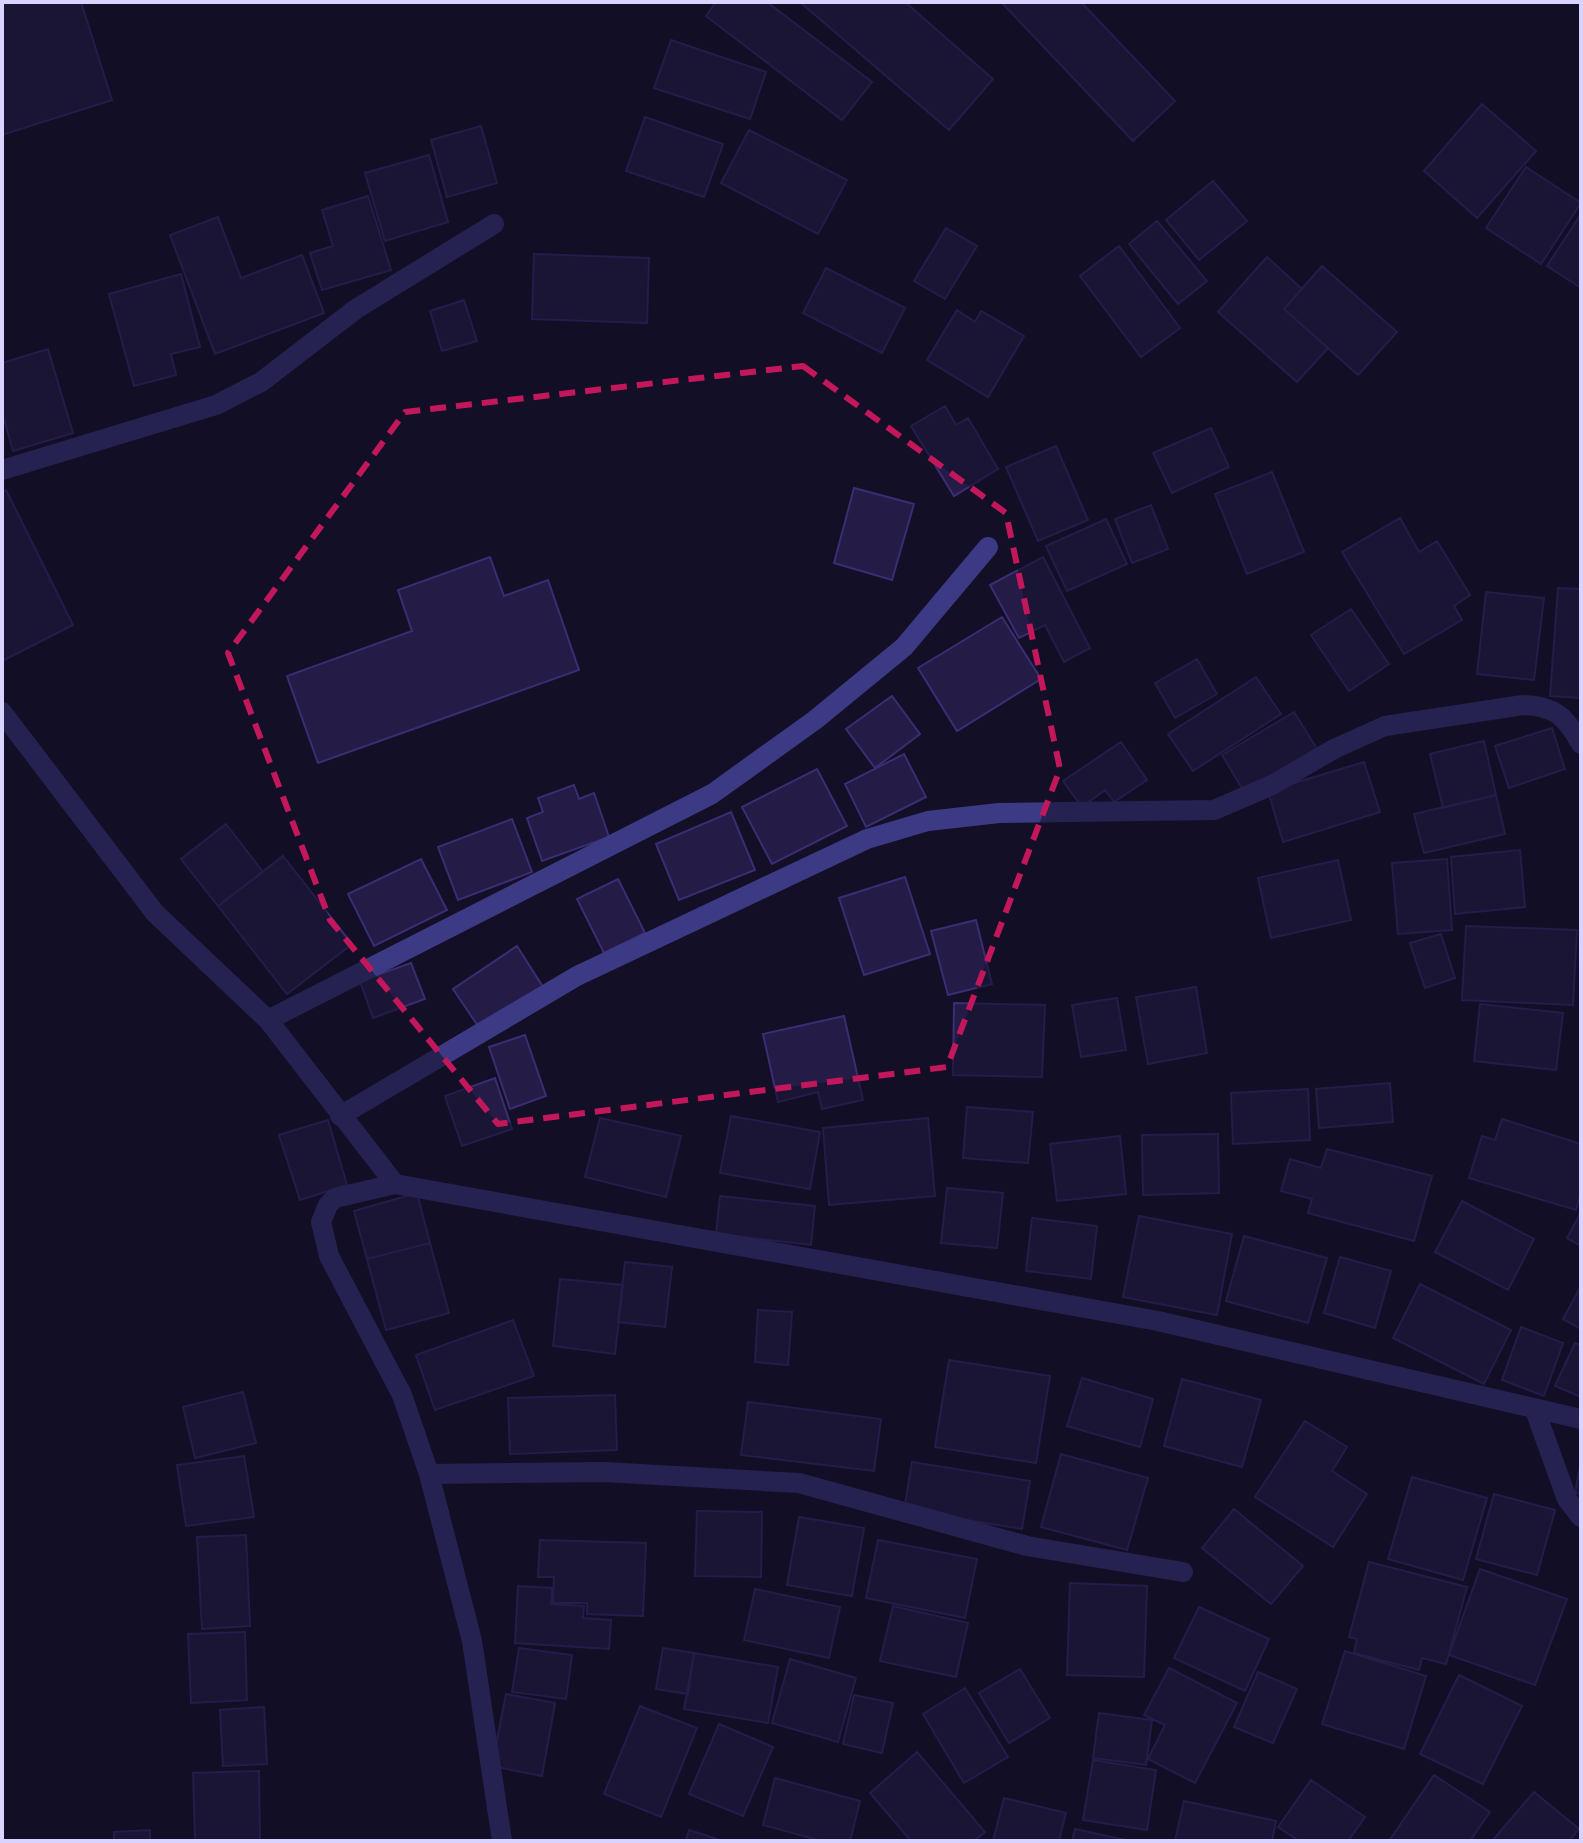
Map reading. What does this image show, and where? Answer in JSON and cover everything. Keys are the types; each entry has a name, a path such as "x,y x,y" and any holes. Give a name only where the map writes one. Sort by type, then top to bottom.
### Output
{"street":[{"path":"2,470 216,405 261,382 356,309 494,224"},
{"path":"268,1020 712,794 815,720 904,647 988,547"},
{"path":"340,1116 577,976 867,839 928,821 999,813 1214,810 1272,785 1334,749 1385,726 1523,705 1544,706 1557,711 1568,720 1581,744"},
{"path":"2,712 155,913 268,1020 395,1184"},
{"path":"502,1841 472,1641 429,1474 402,1395 329,1256 321,1222 328,1205 335,1198 395,1184 1158,1321 1581,1419"},
{"path":"1535,1410 1567,1499 1581,1517"},
{"path":"429,1474 604,1472 799,1483 1027,1546 1183,1572"}],"highlighted area":[{"path":"803,366 1006,513 1060,769 947,1067 498,1124 330,920 228,653 405,412"}],"building":[{"path":"2,2 81,2 112,100 2,135"},
{"path":"716,2 767,2 872,82 842,120 706,16"},
{"path":"800,2 905,2 993,79 949,130"},
{"path":"1081,2 1175,101 1133,141 1003,4"},
{"path":"671,40 766,72 750,119 654,88"},
{"path":"1482,104 1536,151 1477,218 1424,171"},
{"path":"645,117 723,144 704,197 626,171"},
{"path":"481,126 497,183 447,197 431,140"},
{"path":"749,130 847,180 818,234 721,183"},
{"path":"429,155 448,222 385,241 365,173"},
{"path":"1526,167 1581,203 1541,264 1486,228"},
{"path":"1213,181 1247,221 1199,260 1166,220"},
{"path":"368,196 391,270 322,290 310,253 333,246 322,210"},
{"path":"1581,214 1581,288 1547,266"},
{"path":"218,217 241,278 302,255 324,313 215,354 170,235"},
{"path":"1157,221 1207,281 1178,304 1129,244"},
{"path":"946,228 977,246 945,299 914,281"},
{"path":"1119,246 1180,328 1141,357 1080,276"},
{"path":"534,254 649,258 647,323 532,319"},
{"path":"1267,257 1302,289 1284,309 1328,348 1297,382 1218,312"},
{"path":"1322,266 1397,332 1358,375 1284,309"},
{"path":"826,268 905,308 882,353 803,313"},
{"path":"181,274 200,347 171,354 176,375 134,386 109,294"},
{"path":"464,300 477,341 442,351 430,311"},
{"path":"957,310 975,322 981,311 1024,336 988,397 927,360"},
{"path":"48,349 73,433 13,451 2,412 2,363"},
{"path":"945,406 956,425 968,418 998,469 954,496 911,426"},
{"path":"1211,428 1229,467 1172,493 1153,453"},
{"path":"1056,446 1088,520 1038,541 1006,467"},
{"path":"1272,472 1304,552 1247,574 1215,494"},
{"path":"854,488 914,504 892,580 834,563"},
{"path":"6,490 73,625 2,661 2,492"},
{"path":"1151,505 1168,549 1132,563 1115,519"},
{"path":"1400,518 1419,552 1437,541 1470,595 1454,606 1462,620 1404,654 1342,552"},
{"path":"1106,519 1127,564 1067,591 1046,546"},
{"path":"490,557 504,596 548,580 579,670 318,763 287,676 412,631 398,590"},
{"path":"1043,557 1090,648 1064,662 1045,625 1019,638 990,585"},
{"path":"1558,588 1581,589 1581,698 1550,696"},
{"path":"1486,592 1544,598 1534,680 1477,674"},
{"path":"1351,609 1389,664 1349,691 1311,635"},
{"path":"1002,617 1041,679 957,731 918,668"},
{"path":"1197,659 1217,694 1175,718 1155,683"},
{"path":"1256,677 1281,714 1193,771 1168,734"},
{"path":"892,696 920,734 875,768 846,729"},
{"path":"1294,712 1319,752 1246,795 1222,755"},
{"path":"1552,728 1565,769 1509,788 1495,746"},
{"path":"1484,741 1496,795 1443,808 1430,754"},
{"path":"1121,742 1147,780 1114,802 1105,790 1082,807 1063,781"},
{"path":"904,754 926,797 866,827 845,784"},
{"path":"1364,762 1380,812 1283,842 1268,791"},
{"path":"817,769 847,826 772,864 742,807"},
{"path":"574,785 579,799 594,793 609,837 542,861 527,818 543,812 538,798"},
{"path":"1496,795 1505,834 1424,853 1414,814"},
{"path":"731,812 755,870 679,900 656,844"},
{"path":"512,819 532,872 458,900 438,847"},
{"path":"226,824 263,872 218,906 181,859"},
{"path":"1520,850 1525,907 1455,914 1451,857"},
{"path":"283,856 352,944 287,994 218,906"},
{"path":"421,859 447,910 374,946 348,894"},
{"path":"1447,859 1452,930 1398,934 1392,863"},
{"path":"1338,860 1351,920 1271,938 1258,878"},
{"path":"905,877 930,954 864,975 839,898"},
{"path":"618,879 645,933 604,953 577,899"},
{"path":"976,920 992,984 948,995 931,931"},
{"path":"1466,926 1577,930 1573,1005 1462,1000"},
{"path":"1441,934 1455,978 1425,988 1410,943"},
{"path":"517,946 543,987 480,1029 453,989"},
{"path":"411,963 425,999 373,1018 360,981"},
{"path":"1196,987 1207,1053 1148,1064 1136,997"},
{"path":"1117,998 1126,1050 1081,1057 1072,1005"},
{"path":"954,1003 1045,1005 1042,1077 953,1075"},
{"path":"1480,1004 1563,1013 1556,1070 1474,1061"},
{"path":"844,1016 863,1100 822,1109 818,1092 778,1102 763,1034"},
{"path":"525,1035 546,1096 510,1109 489,1047"},
{"path":"495,1078 512,1129 462,1146 445,1096"},
{"path":"1390,1083 1393,1122 1319,1128 1316,1089"},
{"path":"1308,1089 1310,1140 1233,1144 1231,1093"},
{"path":"967,1107 1033,1112 1028,1163 963,1158"},
{"path":"731,1116 820,1132 810,1189 720,1173"},
{"path":"600,1118 681,1136 666,1197 585,1177"},
{"path":"928,1118 935,1196 829,1205 823,1128"},
{"path":"1502,1119 1581,1144 1581,1192 1576,1210 1469,1178 1482,1136 1495,1140"},
{"path":"328,1120 347,1185 300,1200 279,1135"},
{"path":"1218,1134 1219,1193 1143,1195 1142,1135"},
{"path":"1120,1136 1126,1194 1057,1201 1050,1144"},
{"path":"1327,1149 1432,1176 1414,1241 1308,1213 1312,1199 1281,1191 1290,1159 1321,1168"},
{"path":"947,1188 1003,1193 997,1248 941,1243"},
{"path":"417,1193 430,1243 367,1259 354,1211"},
{"path":"720,1196 815,1206 811,1245 716,1234"},
{"path":"1462,1201 1534,1239 1508,1290 1435,1252"},
{"path":"1581,1212 1581,1246 1567,1238"},
{"path":"1139,1216 1232,1234 1217,1315 1123,1297"},
{"path":"1032,1218 1097,1226 1091,1279 1026,1271"},
{"path":"1244,1236 1327,1258 1308,1323 1226,1301"},
{"path":"430,1243 449,1313 386,1330 367,1259"},
{"path":"1340,1257 1391,1271 1375,1328 1324,1313"},
{"path":"625,1262 672,1267 665,1327 618,1322"},
{"path":"560,1279 623,1285 615,1354 553,1346"},
{"path":"1420,1284 1511,1330 1484,1384 1393,1338"},
{"path":"1581,1286 1581,1329 1563,1319"},
{"path":"758,1310 792,1312 788,1365 755,1362"},
{"path":"513,1320 534,1376 435,1410 416,1355"},
{"path":"1521,1327 1563,1343 1544,1396 1502,1380"},
{"path":"1575,1343 1581,1345 1581,1397 1555,1386"},
{"path":"949,1360 1050,1376 1036,1463 935,1447"},
{"path":"1082,1378 1153,1399 1140,1447 1067,1426"},
{"path":"1182,1379 1261,1400 1242,1467 1164,1446"},
{"path":"243,1392 256,1443 195,1458 183,1407"},
{"path":"615,1395 617,1450 510,1454 508,1398"},
{"path":"748,1402 881,1419 874,1471 741,1455"},
{"path":"1305,1421 1347,1447 1332,1471 1367,1494 1333,1547 1255,1497"},
{"path":"1061,1454 1148,1478 1127,1550 1041,1527"},
{"path":"244,1456 254,1517 186,1526 177,1465"},
{"path":"1581,1461 1581,1494 1575,1493"},
{"path":"912,1462 1030,1481 1022,1529 904,1510"},
{"path":"1412,1477 1487,1498 1463,1580 1388,1559"},
{"path":"1494,1494 1555,1510 1537,1575 1476,1559"},
{"path":"1234,1509 1303,1566 1271,1604 1202,1548"},
{"path":"697,1511 762,1512 761,1577 695,1576"},
{"path":"799,1517 864,1528 852,1596 787,1585"},
{"path":"246,1535 250,1626 202,1629 197,1537"},
{"path":"540,1540 646,1543 643,1616 587,1614 587,1603 553,1603 554,1577 538,1577"},
{"path":"878,1540 977,1559 965,1618 866,1598"},
{"path":"1369,1562 1467,1587 1446,1664 1422,1658 1419,1670 1354,1653 1357,1639 1349,1637"},
{"path":"1480,1569 1567,1599 1535,1685 1449,1655"},
{"path":"1070,1583 1147,1586 1144,1677 1067,1675"},
{"path":"518,1586 552,1588 551,1604 584,1606 583,1618 611,1620 609,1649 515,1643"},
{"path":"755,1589 840,1607 829,1658 744,1640"},
{"path":"893,1606 968,1623 956,1677 880,1661"},
{"path":"1199,1607 1269,1639 1245,1691 1174,1658"},
{"path":"245,1632 247,1700 191,1703 188,1634"},
{"path":"519,1648 572,1655 566,1699 512,1692"},
{"path":"663,1648 694,1653 688,1694 656,1689"},
{"path":"1345,1651 1426,1676 1404,1749 1322,1724"},
{"path":"694,1653 778,1667 768,1723 684,1709"},
{"path":"790,1659 856,1678 838,1742 772,1723"},
{"path":"1169,1668 1237,1703 1195,1783 1148,1759 1165,1725 1144,1715"},
{"path":"1020,1669 1050,1718 1009,1743 979,1693"},
{"path":"1258,1672 1297,1689 1273,1743 1234,1727"},
{"path":"1459,1675 1522,1706 1483,1784 1420,1754"},
{"path":"965,1688 1008,1757 964,1783 923,1714"},
{"path":"506,1694 555,1703 542,1776 492,1766"},
{"path":"854,1695 893,1703 882,1753 843,1744"},
{"path":"640,1706 697,1728 661,1817 604,1794"},
{"path":"264,1707 267,1764 223,1766 220,1710"},
{"path":"1099,1713 1152,1720 1146,1765 1093,1758"},
{"path":"719,1724 773,1747 743,1816 689,1794"},
{"path":"917,1752 985,1832 974,1841 911,1841 870,1793"},
{"path":"1093,1760 1156,1770 1147,1830 1083,1820"},
{"path":"259,1771 260,1841 195,1841 193,1773"},
{"path":"1434,1775 1490,1812 1470,1841 1389,1841"},
{"path":"775,1778 860,1801 850,1841 822,1841 763,1825"},
{"path":"1311,1780 1365,1817 1348,1841 1299,1841 1278,1827"},
{"path":"1534,1792 1579,1829 1569,1841 1492,1841"},
{"path":"1004,1798 1066,1813 1059,1841 993,1841"},
{"path":"1184,1801 1276,1821 1272,1841 1175,1841"},
{"path":"1075,1829 1130,1841 1072,1841"},
{"path":"150,1830 150,1841 114,1841 114,1832"},
{"path":"689,1830 723,1841 686,1841"}]}
